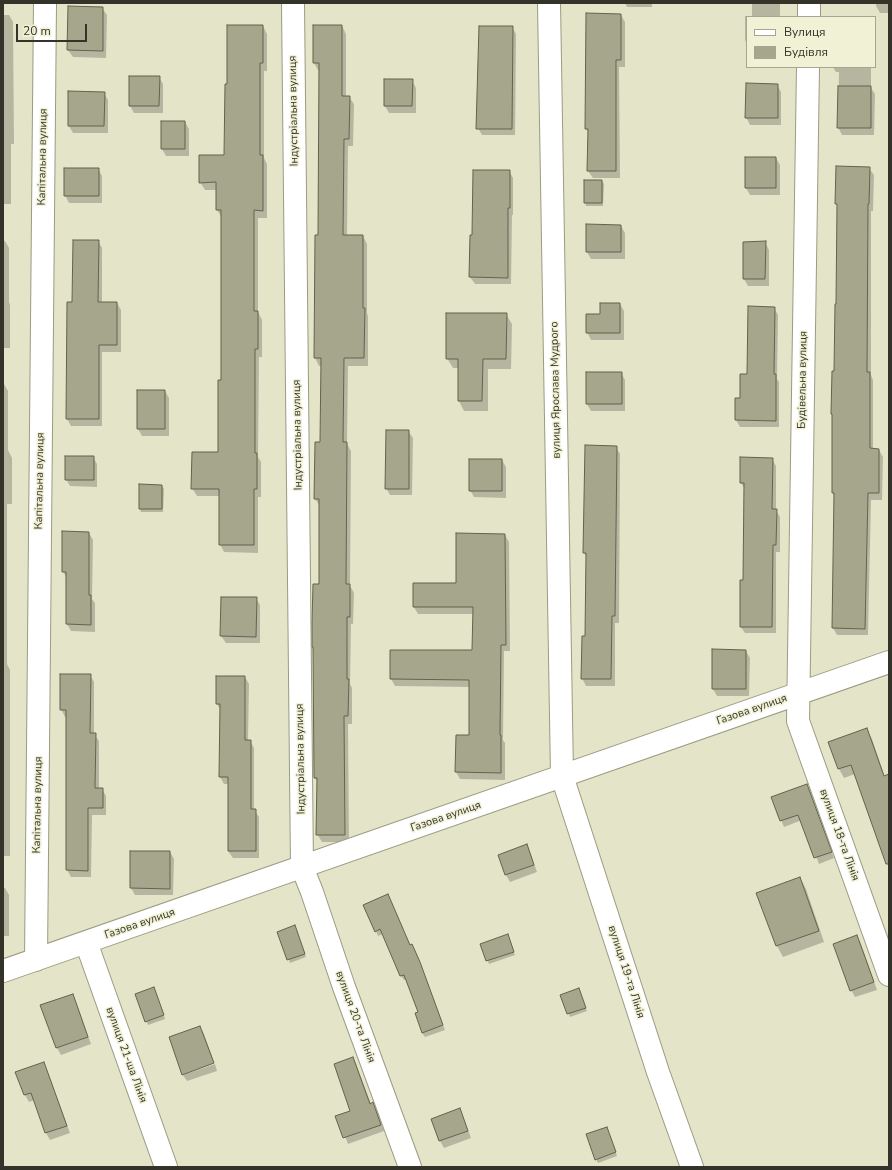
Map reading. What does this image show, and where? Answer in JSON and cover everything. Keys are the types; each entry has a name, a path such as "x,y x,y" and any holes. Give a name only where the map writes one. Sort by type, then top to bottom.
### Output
{"street":[{"name":"Капітальна вулиця","path":"36,960 45,3"},
{"name":"Індустріальна вулиця","path":"293,3 302,867"},
{"name":"вулиця Ярослава Мудрого","path":"549,3 562,776"},
{"path":"809,3 809,16"},
{"name":"Будівельна вулиця","path":"799,694 808,68"},
{"name":"Газова вулиця","path":"3,971 889,662"},
{"name":"вулиця 18-та Лінія","path":"799,694 798,721 889,975"},
{"name":"вулиця 19-та Лінія","path":"562,776 658,1072 692,1167"},
{"name":"вулиця 20-та Лінія","path":"302,867 410,1167"},
{"name":"вулиця 21-ша Лінія","path":"86,942 166,1167"}],"building":[{"path":"68,6 103,7 103,51 67,50"},
{"path":"586,13 621,14 621,60 616,60 616,171 587,171 588,129 585,129"},
{"path":"227,25 263,25 263,63 260,63 260,155 263,155 263,211 254,210 254,311 258,311 258,349 255,349 255,453 257,453 257,489 254,489 254,545 219,545 219,489 191,489 192,452 218,452 218,380 221,380 221,210 216,210 216,182 199,183 199,155 224,155 225,84 227,84"},
{"path":"313,25 342,25 342,96 350,96 349,139 344,139 343,235 363,235 363,308 365,308 364,358 344,358 343,442 347,442 346,584 350,584 350,617 347,617 347,679 349,679 348,716 344,716 345,835 316,835 317,778 314,778 312,622 313,584 319,584 319,499 314,499 315,442 320,442 321,358 314,358 315,235 318,235 319,63 313,63"},
{"path":"479,26 513,26 512,129 476,129"},
{"path":"129,76 160,76 159,106 129,106"},
{"path":"384,79 413,79 412,106 384,106"},
{"path":"746,83 778,84 778,118 745,118"},
{"path":"838,86 871,86 871,128 837,128"},
{"path":"68,91 105,92 104,126 68,126"},
{"path":"161,121 185,121 185,149 161,149"},
{"path":"745,157 776,157 776,188 745,188"},
{"path":"836,166 870,167 868,204 867,372 870,372 870,448 879,449 879,493 868,493 865,629 832,628 834,493 832,493 831,414 836,304"},
{"path":"64,168 99,168 99,196 64,196"},
{"path":"473,170 510,170 510,208 508,208 508,278 469,277 470,235 472,235"},
{"path":"584,180 602,180 602,203 584,203"},
{"path":"586,224 621,225 621,252 586,252"},
{"path":"73,240 99,240 98,302 117,302 117,345 99,345 99,419 66,419 67,302 72,302"},
{"path":"766,241 765,279 743,279 743,242"},
{"path":"600,303 620,303 620,333 586,333 586,314 600,314"},
{"path":"748,306 775,307 774,374 776,374 776,421 735,420 735,398 740,398 740,374 747,374"},
{"path":"446,313 507,313 506,359 483,359 482,401 458,401 458,359 446,359"},
{"path":"586,372 622,372 622,404 586,404"},
{"path":"137,390 165,390 165,429 137,429"},
{"path":"386,430 409,430 409,489 385,489"},
{"path":"585,445 617,446 615,616 612,616 611,679 581,679 582,636 585,636 586,553 583,553"},
{"path":"65,456 94,456 94,480 65,480"},
{"path":"740,457 773,458 772,509 777,509 776,545 773,545 772,627 740,627 740,580 743,580 744,483 740,483"},
{"path":"469,459 502,459 502,491 469,491"},
{"path":"139,484 162,485 162,509 139,509"},
{"path":"62,531 89,532 89,595 91,595 91,625 66,624 66,572 62,572"},
{"path":"456,533 505,534 506,645 501,645 501,773 455,772 456,735 469,735 469,680 390,679 390,650 472,650 473,607 413,607 413,583 456,583"},
{"path":"221,597 257,597 256,637 220,636"},
{"path":"712,649 746,650 746,689 712,689"},
{"path":"60,674 91,674 90,733 96,733 95,788 103,788 103,808 88,808 88,871 66,870 66,710 60,710"},
{"path":"216,676 245,676 245,740 251,740 251,809 256,809 256,851 228,851 228,777 219,777 220,704 216,704"},
{"path":"867,728 884,776 889,774 889,864 886,864 851,765 838,769 828,742"},
{"path":"807,784 832,852 814,858 798,815 780,821 771,797"},
{"path":"527,844 534,865 505,875 498,855"},
{"path":"130,851 170,851 170,889 130,888"},
{"path":"800,877 819,931 776,946 756,893"},
{"path":"388,894 410,945 412,944 420,962 443,1025 422,1033 415,1013 418,1012 404,975 400,976 380,929 375,932 363,905"},
{"path":"295,925 305,954 287,960 277,932"},
{"path":"508,934 514,952 486,961 480,944"},
{"path":"857,935 874,982 850,991 833,944"},
{"path":"154,987 164,1015 145,1022 135,994"},
{"path":"579,988 586,1008 567,1014 560,995"},
{"path":"73,994 88,1037 56,1048 40,1005"},
{"path":"200,1026 214,1063 182,1075 169,1037"},
{"path":"353,1057 370,1104 373,1102 381,1125 343,1138 335,1116 350,1111 334,1064"},
{"path":"44,1062 67,1126 45,1133 31,1093 24,1095 15,1072"},
{"path":"460,1108 468,1131 439,1141 431,1119"},
{"path":"607,1127 616,1152 595,1160 586,1134"}]}
